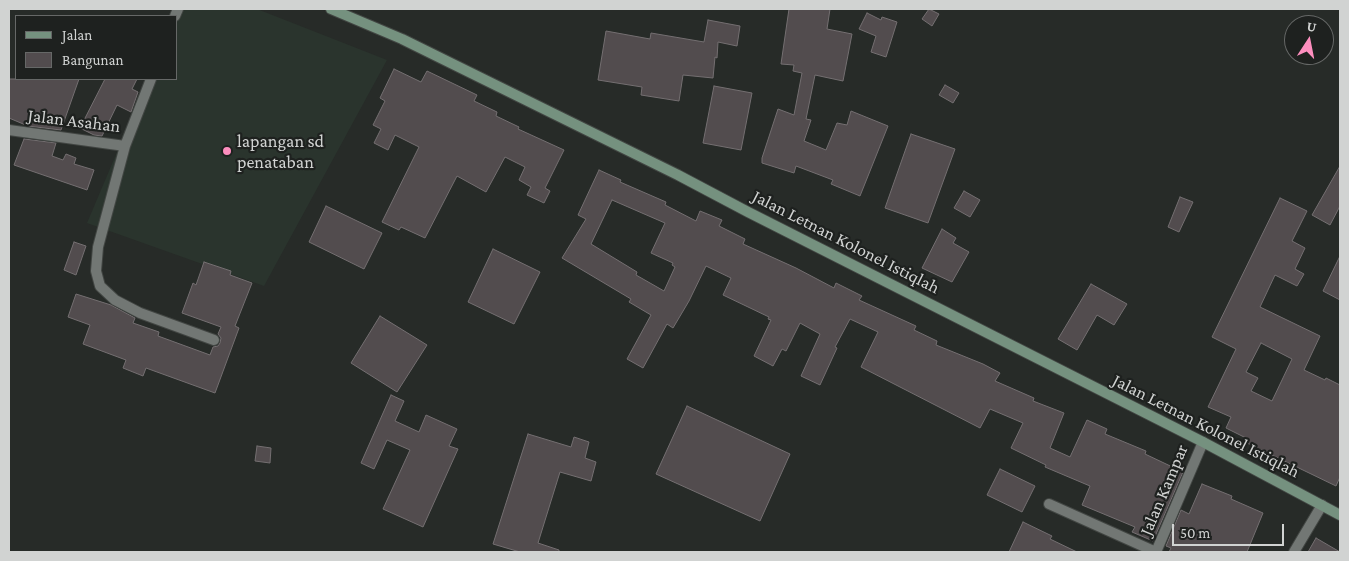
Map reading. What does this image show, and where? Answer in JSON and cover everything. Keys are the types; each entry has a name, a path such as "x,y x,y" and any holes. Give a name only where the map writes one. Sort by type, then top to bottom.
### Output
{"street":[{"name":"Jalan Letnan Kolonel Istiqlah","path":"331,9 402,39 678,174 748,212 1203,442 1340,515"},
{"name":"Jalan Asahan","path":"9,130 125,146 150,80"},
{"path":"125,146 98,247 96,271 100,286 115,300 140,313 214,340"},
{"name":"Jalan Kampar","path":"1156,552 1203,442"},
{"path":"1049,504 1156,552"},
{"path":"1294,552 1322,505"}],"shaded area":[{"name":"lapangan sd penataban","path":"177,9 257,9 387,60 264,286 87,223 148,80 178,80"}],"building":[{"path":"789,9 830,9 827,29 852,34 843,81 815,75 806,119 811,120 804,141 826,150 837,123 847,125 851,111 888,126 860,196 831,184 833,180 796,166 794,173 762,163 778,109 794,115 802,73 793,71 794,65 781,64"},
{"path":"929,9 939,14 932,26 922,19"},
{"path":"867,13 881,20 882,17 897,22 886,57 871,52 876,36 859,29"},
{"path":"708,20 740,26 737,46 718,42 713,78 683,75 679,101 641,95 642,87 598,80 606,31 650,39 651,33 704,42"},
{"path":"394,69 421,82 427,71 477,95 474,101 497,112 496,116 519,127 518,129 564,150 545,188 550,191 544,203 527,195 531,187 519,180 525,167 505,157 486,192 457,176 425,238 401,227 399,230 382,222 419,147 395,135 388,150 374,143 381,129 373,125 385,101 380,98"},
{"path":"9,79 79,80 61,130 28,126 9,118"},
{"path":"104,80 136,80 132,89 138,92 131,112 117,105 102,136 94,135 80,128"},
{"path":"945,85 959,93 953,103 939,95"},
{"path":"714,86 752,93 741,150 703,143"},
{"path":"911,134 955,149 928,223 885,208"},
{"path":"24,139 56,143 52,156 63,160 66,154 76,158 74,164 94,170 87,190 14,165"},
{"path":"1340,166 1340,206 1330,225 1312,215"},
{"path":"599,170 621,180 620,182 666,202 665,205 696,221 700,211 722,220 719,226 745,239 743,244 834,288 836,283 862,296 859,300 916,326 914,330 937,341 936,345 1000,373 995,381 1034,398 1033,401 1064,413 1050,448 1070,457 1087,420 1107,429 1105,434 1146,451 1145,454 1183,472 1153,541 1132,532 1135,527 1082,505 1090,486 1045,467 1046,465 1011,448 1023,423 990,409 980,428 861,367 878,332 850,319 835,347 837,348 820,385 801,376 820,334 800,323 786,351 782,349 773,366 754,356 771,320 768,319 769,317 723,295 731,278 706,266 673,328 667,324 643,368 627,359 651,315 629,302 631,299 562,258 586,219 578,215","holes":["612,200 665,223 651,253 673,263 672,265 675,267 664,291 636,275 637,272 591,244"]},
{"path":"964,191 980,200 970,217 954,208"},
{"path":"1180,197 1193,202 1179,232 1168,227"},
{"path":"1280,198 1307,211 1292,241 1305,248 1295,269 1304,274 1297,286 1275,275 1260,307 1320,336 1304,370 1340,385 1340,477 1336,486 1245,442 1246,438 1226,428 1231,417 1208,407 1236,349 1212,337","holes":["1261,343 1292,359 1272,401 1251,391 1258,378 1246,372"]},
{"path":"326,206 382,233 364,269 309,242"},
{"path":"942,229 956,238 953,243 969,252 952,282 922,268"},
{"path":"74,242 86,246 76,275 64,270"},
{"path":"493,249 540,272 514,324 468,302"},
{"path":"1340,256 1340,300 1323,291"},
{"path":"204,262 231,271 230,275 252,283 235,326 239,328 215,393 146,368 143,376 123,368 126,360 83,344 90,325 68,317 76,294 111,305 135,318 133,323 159,332 158,336 210,355 213,347 218,346 220,343 221,338 218,334 221,327 182,313 193,283 196,285"},
{"path":"1091,284 1127,304 1114,325 1097,315 1077,350 1058,339"},
{"path":"380,316 427,345 397,392 351,363"},
{"path":"391,395 404,401 395,421 419,432 426,415 457,429 449,446 458,449 423,527 383,509 410,450 387,440 374,469 361,463"},
{"path":"687,406 790,454 760,521 656,474"},
{"path":"528,434 571,447 574,437 589,442 585,458 596,462 591,481 560,472 538,543 559,550 559,552 520,552 493,544"},
{"path":"257,446 271,448 270,463 255,461"},
{"path":"1000,469 1035,486 1022,512 987,495"},
{"path":"1202,484 1232,496 1231,499 1263,513 1247,552 1169,552 1171,548 1166,546 1181,510 1189,514"},
{"path":"1023,522 1052,536 1050,539 1077,552 1009,552"},
{"path":"1316,538 1340,552 1308,552"}],"place":[{"name":"lapangan sd penataban","path":"227,151"}]}
